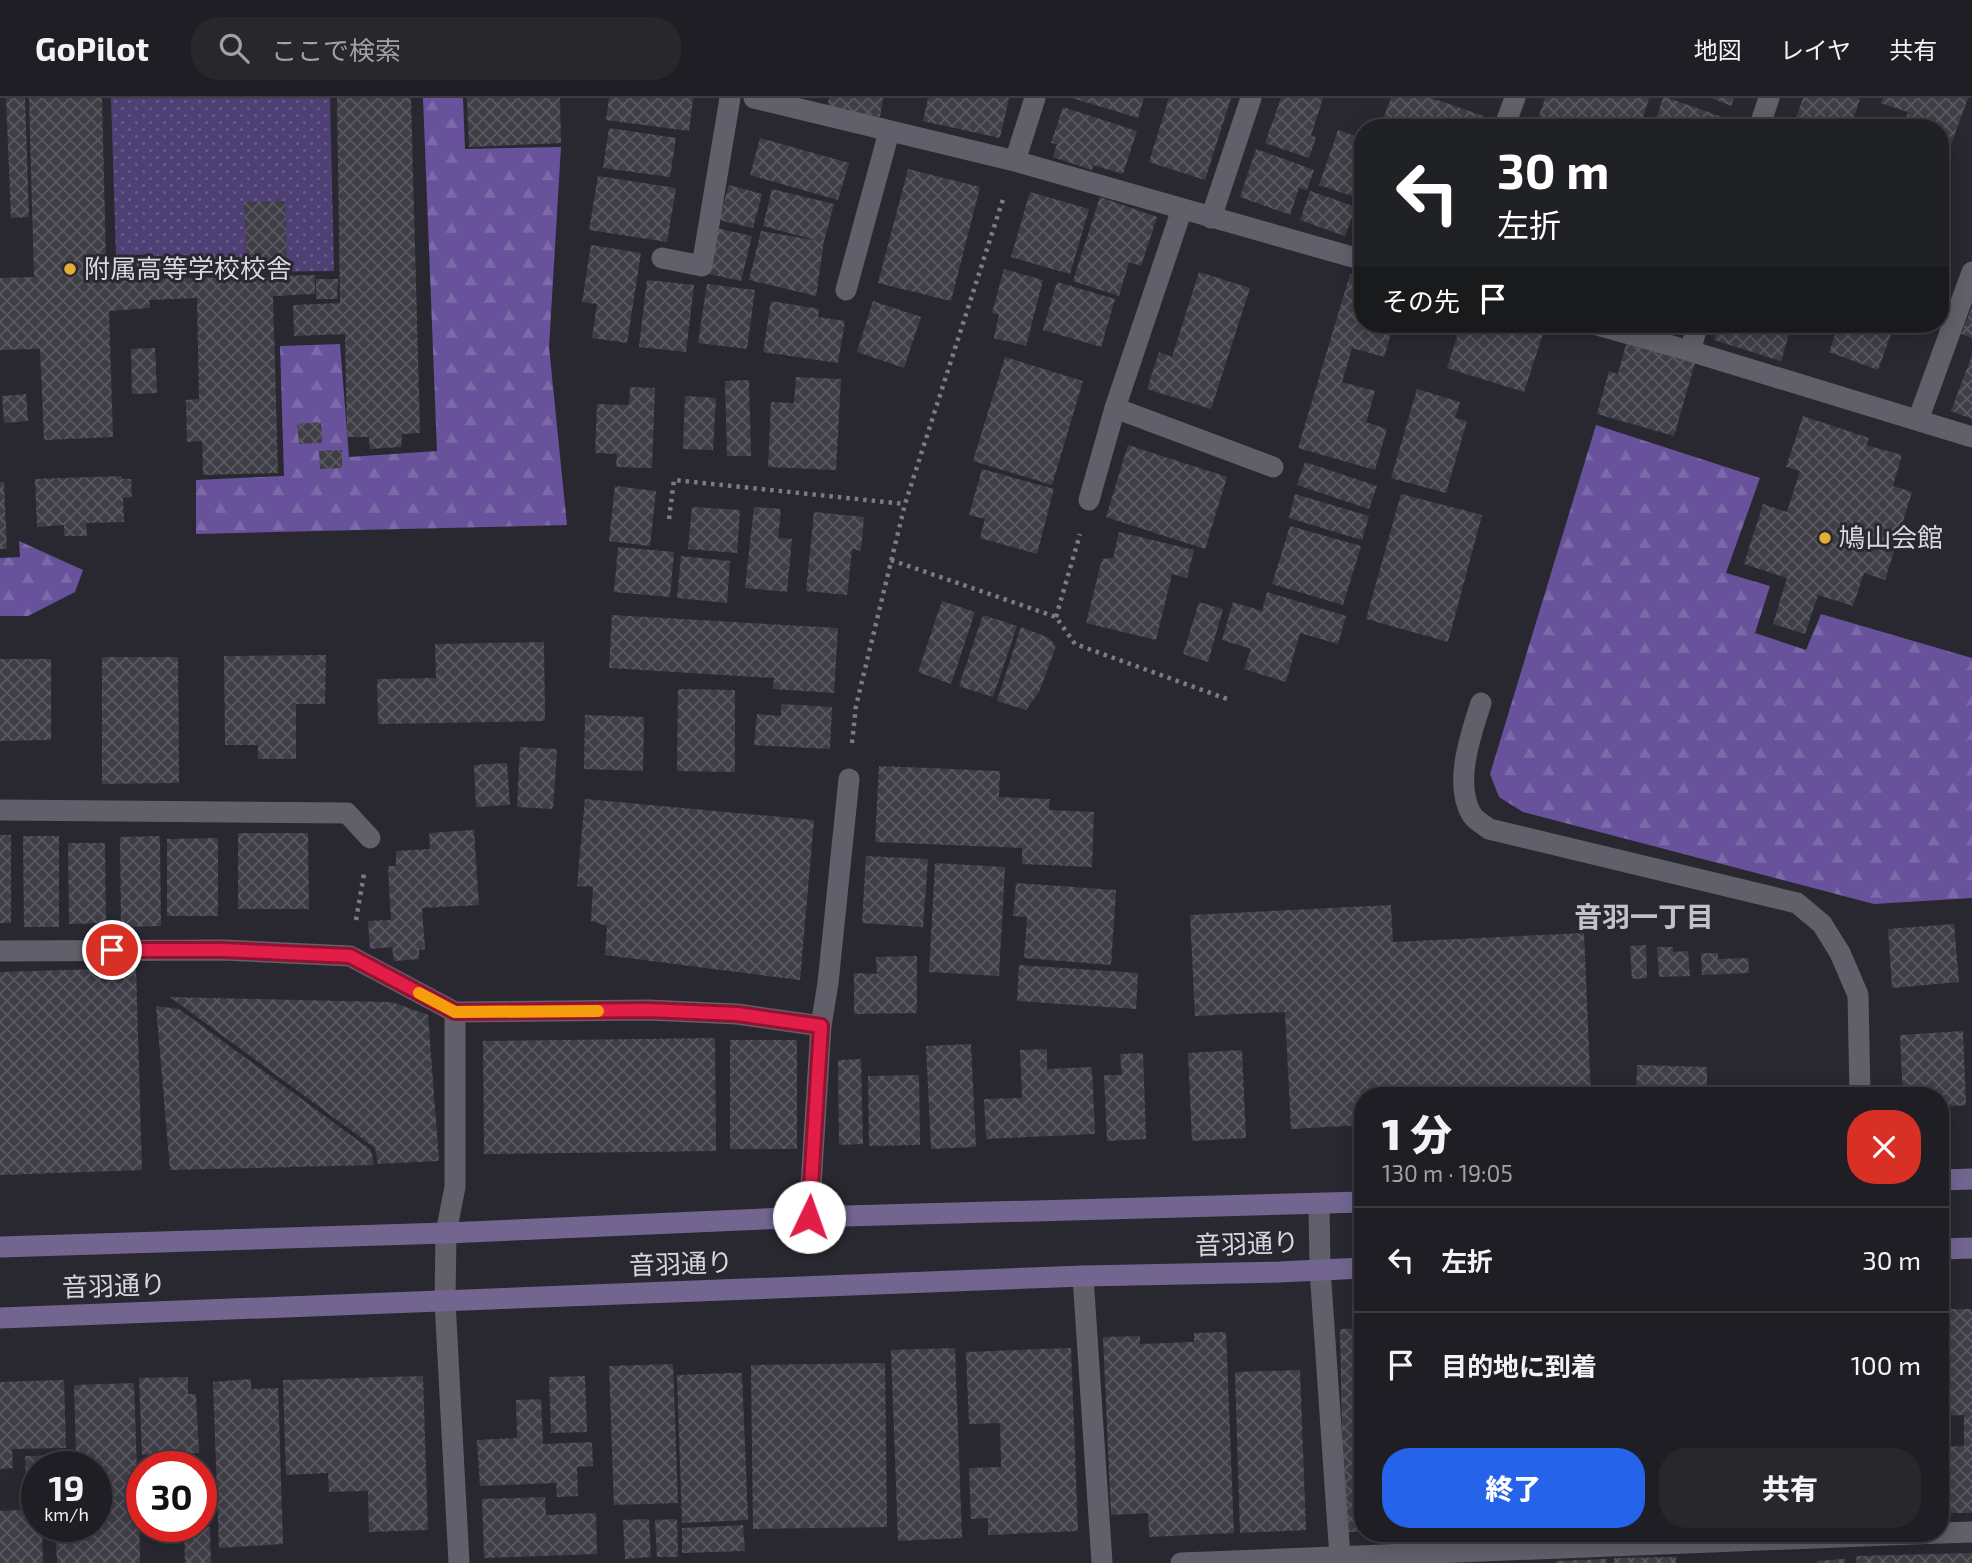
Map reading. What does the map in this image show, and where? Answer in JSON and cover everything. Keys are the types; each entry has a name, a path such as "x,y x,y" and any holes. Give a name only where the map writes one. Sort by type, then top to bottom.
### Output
{"main road":[{"path":"1949,1180 1972,1179"},
{"name":"音羽通り","path":"0,1247 446,1233 809,1217 1354,1202"},
{"path":"1949,1249 1972,1248"},
{"name":"音羽通り","path":"0,1318 1083,1276 1354,1268"}],"street":[{"path":"662,258 702,266 730,98"},
{"path":"754,98 1015,161 1354,258"},
{"path":"1015,161 1035,98"},
{"path":"1211,218 1251,98"},
{"path":"1507,119 1515,98"},
{"path":"1762,119 1769,98"},
{"path":"846,289 889,132"},
{"path":"1089,500 1115,408 1182,209"},
{"path":"1918,421 1972,272"},
{"path":"1625,333 1972,437"},
{"path":"1690,351 1695,333"},
{"path":"1115,408 1273,467"},
{"path":"1481,703 1468,744 1463,788 1472,816 1489,829 1797,904 1822,924 1840,953 1858,995 1860,1087"},
{"path":"809,1217 821,1026 828,983 849,779"},
{"path":"0,810 347,813 370,838"},
{"path":"0,950 223,950 350,956 455,1012 648,1010 737,1014 821,1026"},
{"path":"455,1012 455,1187 446,1233 445,1301 459,1563"},
{"path":"1319,1204 1320,1269 1340,1557"},
{"path":"1083,1276 1102,1563"},
{"path":"1949,1533 1972,1532"},
{"path":"1181,1563 1715,1542"}],"path":[{"path":"849,779 856,706 905,504 1015,161"},
{"path":"669,519 674,480 905,504"},
{"path":"1056,617 1089,500"},
{"path":"891,560 1056,617 1075,644 1227,699"},
{"path":"350,956 370,838"}],"green space":[{"path":"423,98 463,98 465,149 561,147 549,347 567,525 196,534 196,480 284,476 280,346 340,344 349,457 437,451"},
{"path":"1596,425 1760,478 1726,573 1770,586 1755,633 1806,650 1821,614 1972,658 1972,898 1874,904 1523,812 1499,797 1490,774"},
{"path":"19,541 83,570 75,592 28,616 0,616 0,558 20,557"}],"shaded area":[{"path":"111,98 330,98 334,271 155,273 153,254 116,256"}],"building":[{"path":"6,98 25,98 29,217 11,218"},
{"path":"29,98 102,98 106,261 147,258 149,279 315,275 315,294 273,296 278,473 203,475 202,441 187,442 186,400 199,399 197,298 149,300 150,308 109,311 113,437 44,440 40,349 0,350 0,278 34,277"},
{"name":"附属高等学校校舎","path":"337,98 411,98 420,433 402,434 401,447 370,449 369,437 347,437 345,334 294,336 293,305 340,303"},
{"path":"467,98 560,98 561,143 469,147"},
{"path":"609,98 693,98 689,131 606,120"},
{"path":"829,98 883,98 880,117 827,107"},
{"path":"928,98 1009,98 1000,138 923,121"},
{"path":"1072,98 1144,98 1138,118"},
{"path":"1169,98 1231,98 1205,180 1149,162"},
{"path":"1281,98 1323,98 1311,136 1316,137 1309,158 1265,143"},
{"path":"1391,98 1431,98 1484,116 1483,119 1383,119"},
{"path":"1545,98 1649,98 1643,119 1538,119"},
{"path":"1663,98 1668,98 1728,119 1656,119"},
{"path":"1712,98 1734,98 1731,106"},
{"path":"1803,98 1860,99 1853,119 1796,119"},
{"path":"1883,98 1968,98 1949,150 1949,119 1905,119 1908,112 1881,103"},
{"path":"1063,107 1137,131 1123,174 1093,165 1092,170 1053,157 1057,144 1051,143"},
{"path":"609,128 676,138 670,177 603,168"},
{"path":"1338,130 1354,136 1352,196 1319,185"},
{"path":"760,138 849,163 838,200 750,175"},
{"path":"1256,149 1314,170 1307,190 1299,188 1290,215 1240,197"},
{"path":"908,169 980,187 951,301 878,283"},
{"path":"598,176 676,188 667,242 589,230"},
{"path":"729,185 762,194 753,228 719,220"},
{"path":"772,189 834,204 824,241 816,296 749,280 761,231 819,241 763,226"},
{"path":"1310,191 1354,206 1345,236 1300,220"},
{"path":"1030,192 1089,209 1070,274 1011,257"},
{"path":"1100,197 1157,217 1141,266 1129,262 1119,296 1073,281"},
{"path":"285,201 287,258 247,261 244,202"},
{"path":"716,228 752,236 741,281 705,273"},
{"path":"591,245 641,253 627,343 592,338 597,304 582,302"},
{"path":"1004,269 1043,280 1026,346 994,338 999,315 992,313"},
{"path":"1199,272 1250,288 1211,409 1147,389 1159,352 1172,357"},
{"path":"1350,274 1354,275 1354,333 1391,333 1384,357 1352,348 1342,382 1375,391 1366,422 1387,429 1375,470 1298,448"},
{"path":"316,279 338,279 337,299 316,299"},
{"path":"647,280 694,285 686,352 639,347"},
{"path":"1057,282 1115,299 1101,347 1043,330"},
{"path":"707,284 755,290 747,349 698,343"},
{"path":"771,301 819,309 818,317 845,321 838,363 763,352"},
{"path":"873,301 921,317 904,368 857,352"},
{"path":"1972,307 1972,338 1961,334"},
{"path":"1458,333 1543,333 1524,392 1447,368"},
{"path":"1716,333 1789,333 1781,361 1714,340"},
{"path":"1836,333 1892,333 1878,370 1829,352"},
{"path":"1626,344 1695,363 1674,436 1597,414 1609,371 1618,374"},
{"path":"155,348 157,393 132,394 131,349"},
{"path":"1972,355 1972,419 1951,411"},
{"path":"1005,357 1083,381 1052,485 973,461"},
{"path":"796,377 841,379 836,470 768,467 771,402 794,403"},
{"path":"749,380 751,456 727,456 725,381"},
{"path":"630,387 655,388 652,468 616,467 617,454 595,453 597,404 629,405"},
{"path":"1417,389 1460,402 1455,418 1467,421 1446,493 1391,478"},
{"path":"26,394 28,421 4,423 2,396"},
{"path":"685,396 716,398 713,450 683,449"},
{"name":"鳩山会館","path":"1803,416 1869,438 1866,445 1902,455 1893,486 1912,492 1885,580 1864,573 1853,606 1818,595 1805,634 1773,624 1787,578 1744,564 1763,504 1787,512 1800,471 1786,467"},
{"path":"321,422 322,443 299,444 297,424"},
{"path":"1128,445 1227,477 1205,549 1106,517"},
{"path":"342,450 342,468 320,469 319,451"},
{"path":"1305,462 1377,486 1369,509 1297,485"},
{"path":"982,469 1054,489 1037,554 980,538 985,519 969,515"},
{"path":"122,476 122,479 131,479 132,497 123,498 124,522 86,523 87,536 64,536 64,525 37,527 35,479"},
{"path":"0,482 4,482 7,549 0,549"},
{"path":"615,486 656,491 650,546 609,541"},
{"path":"1295,494 1369,516 1362,540 1289,518"},
{"path":"1401,494 1482,515 1448,642 1366,619"},
{"path":"692,507 740,510 737,553 688,549"},
{"path":"754,507 781,509 778,538 792,539 787,592 745,588"},
{"path":"814,512 864,517 861,551 852,549 847,595 806,591"},
{"path":"1290,526 1361,546 1343,605 1272,584"},
{"path":"1119,532 1194,550 1187,578 1172,574 1156,640 1086,623 1102,559 1113,558"},
{"path":"618,547 674,552 670,597 614,592"},
{"path":"681,556 730,561 727,603 677,598"},
{"path":"1267,592 1346,616 1338,644 1300,633 1286,682 1244,669 1251,649 1222,640 1233,602 1262,611"},
{"path":"942,601 975,612 951,684 918,672"},
{"path":"1199,602 1223,609 1208,662 1183,654"},
{"path":"612,615 838,628 834,693 773,689 774,678 609,668"},
{"path":"983,615 1017,626 993,697 959,686"},
{"path":"1021,627 1049,638 1056,646 1039,692 1026,710 997,701"},
{"path":"544,642 545,721 378,724 377,679 436,678 435,644"},
{"path":"326,655 325,704 296,704 296,759 258,759 258,745 225,745 224,656"},
{"path":"102,657 178,657 179,783 102,784"},
{"path":"0,659 51,659 51,740 0,741"},
{"path":"678,689 735,690 735,772 677,771"},
{"path":"781,704 832,707 830,749 754,745 757,714 781,716"},
{"path":"585,715 644,717 643,771 584,769"},
{"path":"520,747 557,749 553,809 517,807"},
{"path":"507,763 510,805 476,807 474,765"},
{"path":"879,766 1000,771 999,797 1050,799 1049,810 1094,812 1092,867 1022,864 1022,848 875,842"},
{"path":"585,799 814,820 800,980 605,955 607,926 591,921 593,887 577,886"},
{"path":"474,830 479,905 422,908 425,949 419,950 419,959 394,961 392,947 370,949 368,921 391,920 388,866 396,866 396,851 430,849 429,833"},
{"path":"238,833 308,833 309,909 238,909"},
{"path":"0,835 11,835 11,923 0,923"},
{"path":"23,836 59,836 59,927 24,927"},
{"path":"160,836 161,926 121,927 120,837"},
{"path":"218,838 218,916 167,916 167,839"},
{"path":"68,843 105,843 106,923 69,924"},
{"path":"866,856 928,859 923,927 862,923"},
{"path":"935,863 1005,867 999,976 929,972"},
{"path":"1016,883 1116,890 1111,965 1024,958 1027,917 1013,916"},
{"path":"1391,905 1393,942 1584,933 1591,1087 1354,1087 1354,1126 1291,1129 1285,1012 1195,1016 1190,915"},
{"path":"1954,924 1959,982 1892,988 1888,929"},
{"path":"1646,945 1647,978 1632,979 1630,946"},
{"path":"1657,947 1673,947 1673,952 1688,951 1690,976 1659,977"},
{"path":"1701,953 1718,953 1718,959 1748,958 1749,973 1702,975"},
{"path":"917,956 917,1013 854,1014 854,973 877,974 876,957"},
{"path":"1019,965 1138,973 1136,1009 1017,1001"},
{"path":"136,968 142,1170 0,1175 0,972"},
{"path":"170,997 392,1002 428,1015 439,1161 378,1164 375,1148"},
{"path":"156,1006 179,1009 371,1150 374,1165 170,1170"},
{"path":"1963,1031 1966,1105 1949,1106 1949,1087 1903,1087 1900,1035"},
{"path":"715,1038 716,1151 484,1154 483,1041"},
{"path":"730,1040 797,1040 797,1149 730,1149"},
{"path":"971,1044 976,1147 931,1149 926,1046"},
{"path":"1047,1049 1047,1069 1092,1067 1095,1134 986,1139 984,1099 1022,1098 1020,1050"},
{"path":"1242,1050 1246,1138 1192,1141 1188,1053"},
{"path":"1143,1053 1146,1139 1107,1141 1104,1075 1122,1075 1120,1054"},
{"path":"861,1059 863,1144 839,1145 838,1060"},
{"path":"1637,1065 1707,1067 1707,1087 1636,1087"},
{"path":"919,1075 920,1145 869,1146 868,1076"},
{"path":"1949,1309 1972,1309 1972,1513 1949,1513 1949,1447 1964,1446 1964,1415 1949,1416"},
{"path":"1354,1328 1354,1532 1344,1532 1340,1329"},
{"path":"1226,1332 1234,1533 1149,1537 1148,1513 1111,1515 1103,1337 1140,1336 1140,1344 1194,1342 1194,1333"},
{"path":"955,1348 962,1538 898,1541 891,1350"},
{"path":"1071,1348 1078,1531 988,1535 988,1518 971,1519 969,1468 1001,1467 1000,1423 969,1424 966,1352"},
{"path":"885,1363 887,1527 753,1529 751,1365"},
{"path":"673,1364 678,1503 614,1505 609,1366"},
{"path":"1300,1370 1306,1530 1240,1533 1235,1372"},
{"path":"742,1373 748,1520 682,1523 677,1375"},
{"path":"423,1376 428,1530 369,1532 368,1491 329,1492 328,1473 286,1475 283,1380"},
{"path":"585,1376 587,1432 551,1433 549,1377"},
{"path":"188,1377 188,1394 196,1394 199,1451 142,1451 139,1378"},
{"path":"251,1379 251,1389 278,1388 283,1544 219,1548 213,1382"},
{"path":"64,1380 66,1448 12,1449 13,1468 0,1469 0,1382"},
{"path":"134,1383 136,1451 126,1451 126,1542 140,1542 140,1563 57,1563 56,1542 112,1542 112,1451 76,1451 74,1385"},
{"path":"541,1399 543,1444 592,1442 593,1466 577,1467 578,1496 557,1497 556,1483 480,1486 477,1440 517,1438 516,1400"},
{"path":"545,1497 546,1515 596,1513 597,1554 484,1558 482,1499"},
{"path":"21,1510 21,1542 42,1542 43,1563 0,1563 0,1511"},
{"path":"649,1519 651,1557 625,1559 623,1520"},
{"path":"677,1519 678,1557 657,1557 655,1520"},
{"path":"743,1525 745,1551 682,1553 682,1528"},
{"path":"184,1542 210,1542 211,1563 185,1563"},
{"path":"1972,1553 1972,1563 1857,1563 1856,1556"},
{"path":"1676,1557 1676,1563 1614,1563 1614,1558"},
{"path":"1607,1559 1607,1563 1556,1563 1556,1561"},
{"path":"1845,1559 1845,1563 1817,1563 1817,1561"}],"slow traffic":[{"path":"419,993 455,1012 598,1011"}],"place":[{"name":"附属高等学校校舎","path":"70,269"},
{"name":"鳩山会館","path":"1825,538"}],"district":[{"name":"音羽一丁目","path":"1644,917"}],"route":[{"path":"112,950 223,950 350,956 455,1012 648,1010 737,1014 821,1026 809,1217"}]}
